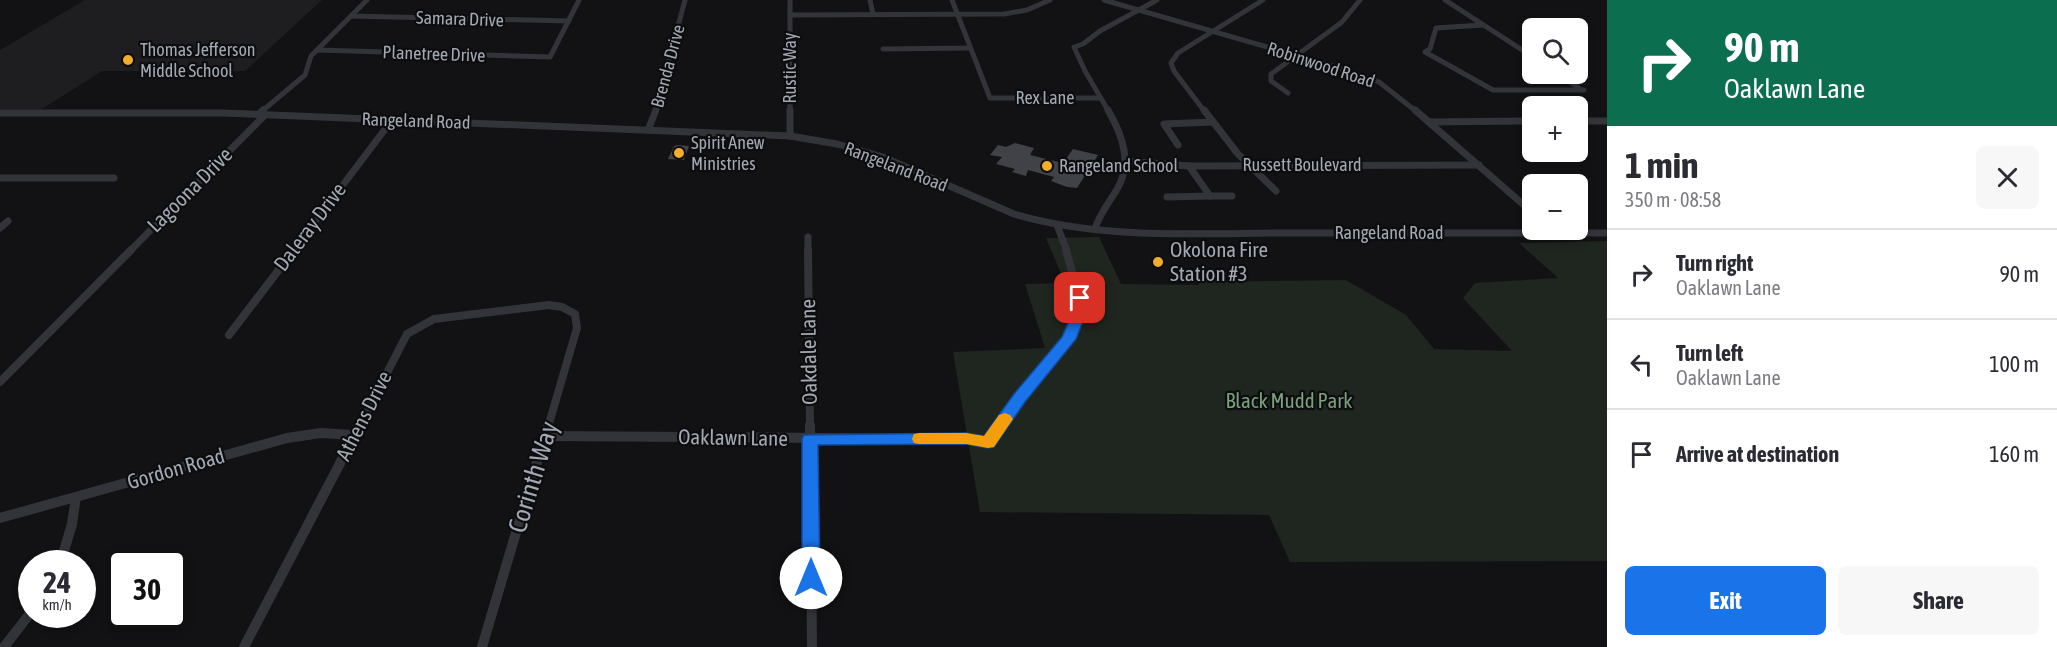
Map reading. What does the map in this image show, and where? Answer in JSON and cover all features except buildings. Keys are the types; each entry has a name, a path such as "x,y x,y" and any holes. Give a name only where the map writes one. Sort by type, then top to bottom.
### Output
{"street":[{"name":"Lagoona Drive","path":"0,382 265,115 261,112 305,75 308,60 367,0"},
{"path":"569,21 579,0"},
{"name":"Brenda Drive","path":"648,130 658,105 685,0"},
{"name":"Rustic Way","path":"790,0 790,136"},
{"path":"870,0 873,15"},
{"path":"883,49 970,48 952,0"},
{"path":"790,15 1016,12 1050,0"},
{"name":"Robinwood Road","path":"1104,0 1296,55 1379,82 1429,122 1522,203"},
{"path":"1095,229 1097,221 1116,194 1124,176 1126,161 1122,138 1084,69 1080,53 1074,47 1083,44 1100,31 1157,0"},
{"path":"1263,0 1175,56 1172,63 1174,71 1212,122 1247,165 1276,191"},
{"path":"1288,93 1274,84 1270,78 1273,72 1342,22 1360,0"},
{"path":"1445,0 1522,50"},
{"name":"Samara Drive","path":"351,16 569,21"},
{"name":"Planetree Drive","path":"317,50 550,57 569,21"},
{"path":"1483,25 1436,28 1430,49 1425,52 1493,90 1584,90 1574,84"},
{"name":"Rex Lane","path":"970,48 990,98 1100,98"},
{"name":"Rangeland Road","path":"0,113 189,112 790,136 825,141 865,151 986,203 1057,225 1148,233 1522,231"},
{"name":"Daleray Drive","path":"229,335 392,120"},
{"path":"1588,121 1607,121"},
{"path":"1178,145 1164,124 1212,122"},
{"path":"1429,122 1522,122"},
{"name":"Russett Boulevard","path":"1126,161 1189,166 1479,165"},
{"path":"1189,166 1210,196"},
{"path":"0,178 114,178"},
{"path":"1167,197 1232,196"},
{"path":"0,228 8,221"},
{"name":"Oaklawn Lane","path":"545,436 966,438 988,442 1019,398 1069,339 1078,312 1079,287 1057,225"},
{"name":"Rangeland Road","path":"1588,232 1607,233"},
{"name":"Oakdale Lane","path":"808,237 812,647"},
{"name":"Athens Drive","path":"244,647 402,341 418,326 444,317 549,305 569,310"},
{"name":"Corinth Way","path":"482,647 577,328 577,318 569,310"},
{"name":"Gordon Road","path":"0,518 287,438 321,433 353,435"},
{"path":"64,550 72,524 76,497"},
{"path":"4,647 19,628"}],"shaded area":[{"name":"Thomas Jefferson Middle School","path":"85,0 322,0 245,71 102,71 42,109 0,109 0,50"}],"green space":[{"name":"Black Mudd Park","path":"1099,237 1121,284 1199,285 1198,282 1346,280 1406,315 1434,349 1512,351 1463,298 1475,283 1558,278 1519,243 1607,241 1607,561 1290,562 1269,515 980,512 953,352 1045,348 1025,284 1065,283 1046,238"}],"slow traffic":[{"path":"919,439 966,438 988,442 1005,419"}],"place":[{"name":"Thomas Jefferson Middle School","path":"128,60"},
{"name":"Spirit Anew Ministries","path":"679,153"},
{"name":"Rangeland School","path":"1047,166"},
{"name":"Okolona Fire Station #3","path":"1158,262"}],"route":[{"path":"811,578 810,439 966,438 988,442 1019,398 1069,339 1076,321 1080,298"}]}
